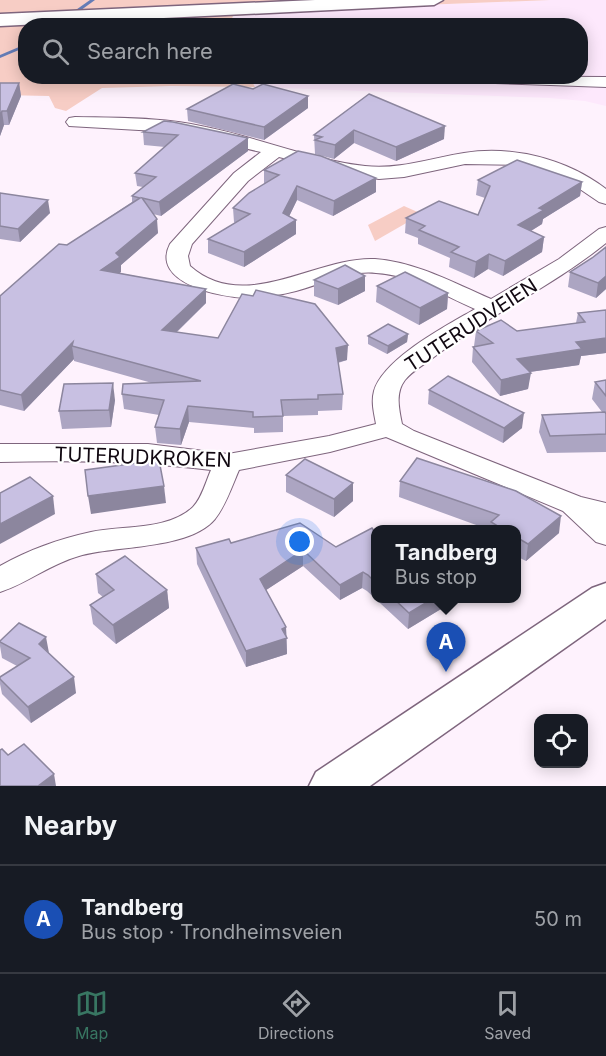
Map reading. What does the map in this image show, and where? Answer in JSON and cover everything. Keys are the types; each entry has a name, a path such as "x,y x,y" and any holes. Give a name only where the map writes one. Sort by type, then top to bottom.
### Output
{"main road":[{"path":"27,18 200,5 219,0"},
{"path":"0,11 434,0"},
{"path":"0,20 18,19"},
{"path":"333,786 606,598"}],"street":[{"path":"75,122 182,128 224,135 274,152 354,170 382,173 479,157 517,159 568,174 585,182 606,198"},
{"path":"274,152 249,170 185,237 177,251 178,262 189,276 206,284 235,291 254,291 296,285 345,267 380,266 426,280 492,308"},
{"name":"TUTERUDVEIEN","path":"390,428 386,404 387,390 395,375 447,335 567,264 606,233"},
{"path":"390,428 405,437 572,504 606,513"},
{"name":"TUTERUDKROKEN","path":"0,453 96,451 148,453 228,463 330,444 390,428"},
{"path":"0,581 15,570 56,552 99,540 164,531 186,524 201,516 210,504 218,481 228,463"},
{"path":"572,504 606,535"}],"shaded area":[{"path":"0,0 550,0 321,9 233,16 232,18 18,18 18,84 253,84 255,87 102,88 66,111 55,108 49,96 0,95"},
{"path":"606,0 606,106 585,101 549,98 255,87 253,84 588,84 588,18 232,18 321,9"},
{"path":"404,206 422,214 375,241 368,225"}],"building":[{"path":"0,83 18,83 7,111 2,111 0,117"},
{"path":"233,84 253,89 263,84 308,96 264,127 187,109"},
{"path":"369,94 445,126 396,147 354,130 335,145 315,140 322,137 314,135"},
{"path":"164,121 248,138 159,202 142,198 157,219 116,253 120,257 101,270 206,289 162,330 218,338 242,294 253,296 256,290 315,304 348,345 336,348 343,394 318,395 318,399 281,400 283,416 253,417 253,412 188,406 180,429 155,427 164,400 122,394 123,384 201,381 72,346 73,342 21,395 0,390 0,296 59,244 67,245 140,198 132,196 156,177 135,173 178,135 143,132"},
{"path":"298,151 321,156 376,178 334,201 297,186 283,213 296,220 244,252 208,239 250,214 233,208 249,193 279,175 264,170"},
{"path":"517,160 582,182 539,208 544,210 518,225 544,237 505,261 489,254 476,262 451,252 459,247 419,230 425,226 406,218 439,201 478,215 490,186 478,180"},
{"path":"0,193 48,200 18,229 0,226"},
{"path":"606,247 606,276 598,283 570,272 592,258"},
{"path":"345,265 365,276 338,289 314,280"},
{"path":"405,272 448,293 420,308 377,286"},
{"path":"606,310 606,338 576,342 582,349 517,359 531,373 501,380 473,347 493,343 476,331 501,320 517,331 585,322 578,313"},
{"path":"388,324 408,334 388,346 368,336"},
{"path":"448,376 524,413 504,428 429,390"},
{"path":"606,380 606,396 595,382"},
{"path":"113,383 109,410 59,411 64,384"},
{"path":"605,412 606,434 550,436 542,415"},
{"path":"417,458 516,491 561,516 528,544 521,540 521,525 496,525 491,522 499,515 400,481"},
{"path":"305,459 353,483 334,499 286,475"},
{"path":"159,460 164,486 88,496 85,470"},
{"path":"30,477 53,496 0,524 0,493"},
{"path":"300,523 336,547 371,529 371,578 363,572 340,585 303,550 260,579 286,627 282,629 287,638 246,651 196,548 229,539 231,543"},
{"path":"125,556 167,590 113,625 90,605 114,590 96,574"},
{"path":"398,603 426,603 409,613"},
{"path":"19,623 46,637 39,644 74,677 28,707 0,679 30,658 0,642"},
{"path":"24,744 54,774 38,786 0,786 0,750 2,749 8,755"}],"waterway":[{"path":"67,18 93,0"},
{"path":"0,57 18,49"}],"place":[{"name":"Tandberg","path":"446,672"}]}
